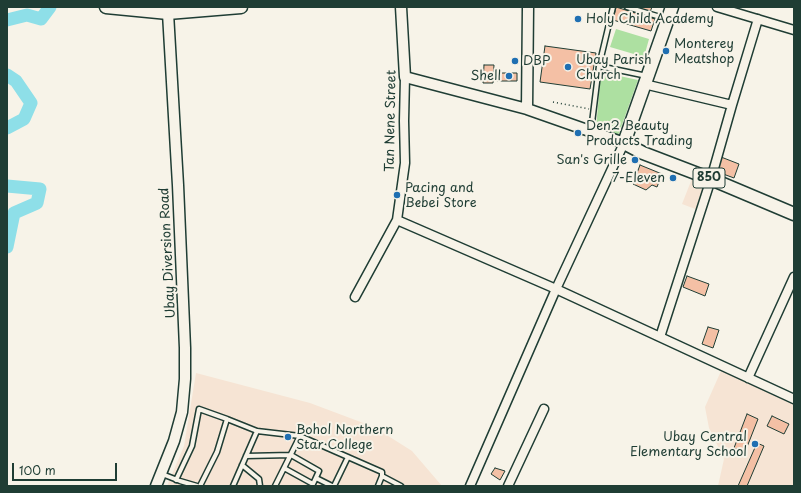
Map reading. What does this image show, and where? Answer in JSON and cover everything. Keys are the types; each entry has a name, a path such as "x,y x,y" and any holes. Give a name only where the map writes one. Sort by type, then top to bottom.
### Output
{"main road":[{"path":"106,7 168,13 241,7"},
{"path":"624,143 672,7"},
{"name":"850","path":"624,143 643,153 711,179 794,214"}],"street":[{"name":"Tan Nene Street","path":"355,297 397,220 405,163 405,77 401,7"},
{"path":"527,109 528,7"},
{"path":"717,7 794,30"},
{"name":"Ubay Diversion Road","path":"156,486 174,441 182,412 185,379 178,192 168,13"},
{"path":"660,337 711,179 758,19"},
{"path":"405,77 527,109 624,143 556,289 473,484"},
{"path":"646,80 732,105"},
{"path":"397,220 556,289 794,399"},
{"path":"748,378 794,276"},
{"path":"508,486 544,409"}],"lane":[{"path":"591,131 599,66 613,7"},
{"path":"627,7 667,19"},
{"path":"599,66 646,80"},
{"path":"176,480 192,446 199,409 257,431 300,436 382,472 382,476 401,486"},
{"path":"161,474 176,480 199,486 217,452 227,419"},
{"path":"233,486 257,431"},
{"path":"275,486 300,436"},
{"path":"246,456 291,455 319,471 313,484 284,468"},
{"path":"316,478 333,486 348,457"},
{"path":"242,465 259,479 260,486"},
{"path":"378,486 382,476"}],"path":[{"path":"553,102 594,110"}],"shaded area":[{"path":"693,176 709,182 698,210 682,204"},
{"name":"Ubay Central Elementary School","path":"721,371 741,378 794,404 794,486 718,486 724,459 709,428 705,407"},
{"name":"Bohol Northern Star College","path":"196,373 310,403 374,427 412,451 442,486 167,486 184,446"}],"green space":[{"path":"616,29 649,39 644,57 610,47"},
{"path":"601,72 638,80 618,136 596,128"}],"building":[{"path":"616,7 655,19 651,31 613,20"},
{"path":"633,7 652,7 650,12"},
{"name":"Ubay Parish Church","path":"545,46 596,53 590,89 540,82"},
{"path":"484,65 494,65 493,83 483,83"},
{"path":"495,73 517,73 517,81 495,81"},
{"path":"721,157 739,164 734,178 715,171"},
{"path":"640,165 662,174 657,187 652,185 646,190 633,184"},
{"path":"687,276 709,284 705,296 683,287"},
{"path":"708,327 719,330 713,348 702,344"},
{"path":"747,414 758,419 745,452 734,448"},
{"path":"772,416 789,424 784,434 767,426"},
{"path":"757,443 764,446 747,486 738,486"},
{"path":"495,468 505,471 500,480 491,474"}],"waterway":[{"path":"7,20 27,15 41,19 50,7"},
{"path":"7,75 16,81 31,103 24,119 7,128"},
{"path":"7,186 40,189 37,203 14,213 7,247"}],"place":[{"name":"Holy Child Academy","path":"578,19"},
{"name":"Monterey Meatshop","path":"666,51"},
{"name":"DBP","path":"515,61"},
{"name":"Ubay Parish Church","path":"568,67"},
{"name":"Shell","path":"509,76"},
{"name":"Den2 Beauty Products Trading","path":"578,133"},
{"name":"San's Grille","path":"635,160"},
{"name":"7-Eleven","path":"673,178"},
{"name":"Pacing and Bebei Store","path":"397,195"},
{"name":"Bohol Northern Star College","path":"288,437"},
{"name":"Ubay Central Elementary School","path":"755,444"}]}
